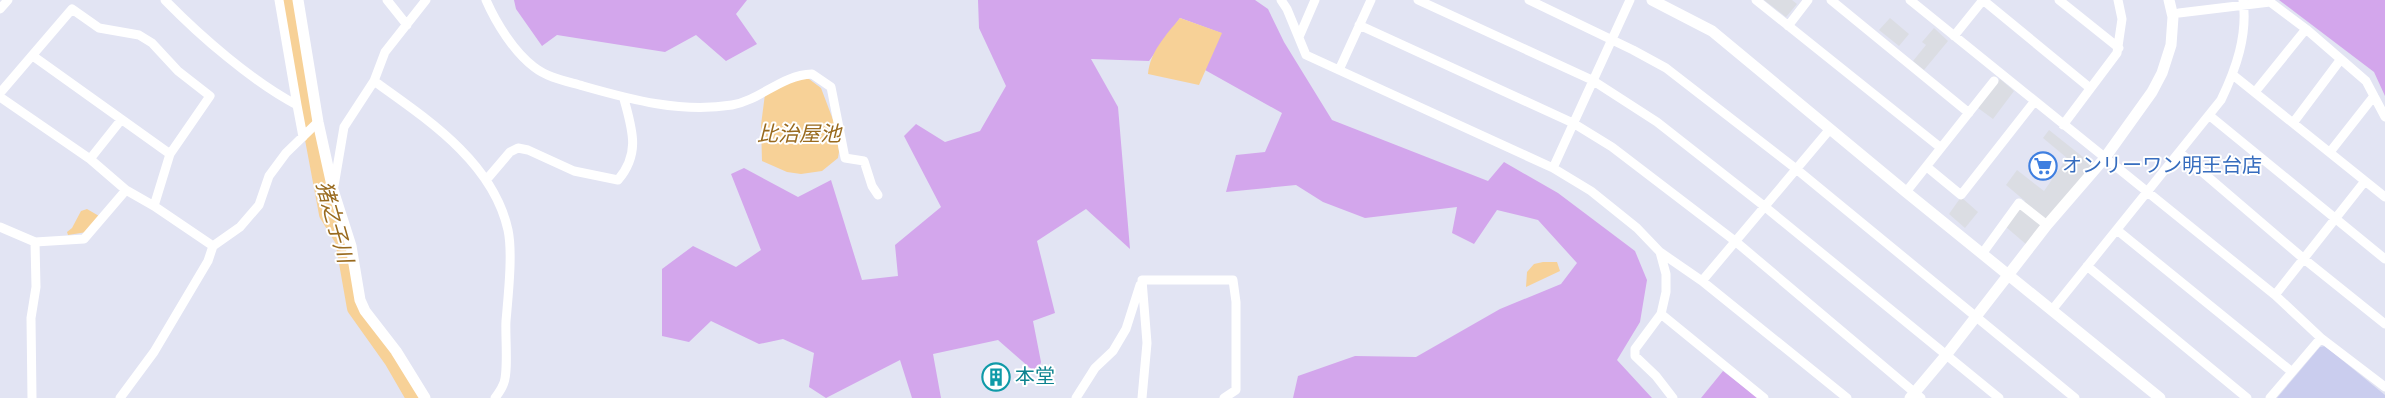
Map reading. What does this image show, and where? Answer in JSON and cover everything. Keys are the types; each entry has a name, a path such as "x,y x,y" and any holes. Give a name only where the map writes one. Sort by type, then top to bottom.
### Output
{"street":[{"path":"0,9 8,0"},
{"path":"165,0 230,58 280,96 297,105"},
{"path":"279,0 304,136"},
{"path":"298,0 317,123 333,190 351,246 360,300 365,311 396,351 425,398"},
{"path":"387,0 407,25"},
{"path":"333,190 344,127 374,81 384,52 426,0"},
{"path":"486,0 491,12 518,52 533,67 548,76 624,99 688,108 732,105 748,100 794,76 812,74 831,87 845,158 864,161 872,186 878,195"},
{"path":"1280,0 1306,55 1553,168 1591,191 1637,228 1660,252 1702,281 1846,398"},
{"path":"1299,38 1316,0"},
{"path":"1339,70 1371,0"},
{"path":"1418,0 1592,80 1656,122 1764,206 1999,398"},
{"path":"1529,0 1613,40 1666,68 1795,168 2075,398"},
{"path":"1553,168 1630,0"},
{"path":"1652,0 1712,31 1906,192 2160,398"},
{"path":"1756,0 1941,148"},
{"path":"1788,26 1808,0"},
{"path":"1831,0 1969,113"},
{"path":"1910,0 2104,159 2148,192 2275,295 2321,338 2385,387"},
{"path":"1954,36 1983,0 2090,88"},
{"path":"2059,0 2119,48"},
{"path":"2063,125 2119,48 2122,20 2118,0"},
{"path":"1359,25 1573,123 1612,147 1734,241 1915,396 2047,225 2104,159 2152,92 2162,73 2171,45 2173,17 2169,0"},
{"path":"2179,13 2244,2 2270,2 2306,29 2366,81 2385,117"},
{"path":"2052,310 2221,100 2233,75 2243,34 2244,2"},
{"path":"154,206 170,154 210,96 178,71 152,43 139,34 99,28 72,4 34,56 0,95 90,159 126,190 154,206 213,246"},
{"path":"2255,92 2306,29"},
{"path":"34,56 170,154"},
{"path":"2293,123 2341,59"},
{"path":"2233,75 2385,197"},
{"path":"374,81 450,139 487,179 502,211 508,231 506,369 504,384 495,398"},
{"path":"1906,192 1994,81"},
{"path":"2330,152 2374,96"},
{"path":"487,179 510,152 518,148 528,150 574,171 618,180 626,170 634,138 624,99"},
{"path":"1927,167 1961,195 2034,102"},
{"path":"2210,116 2334,220 2385,259"},
{"path":"90,159 121,120"},
{"path":"120,398 154,352 208,260 213,246 247,220 259,204 270,176 286,153 317,123"},
{"path":"1702,281 1795,168 1830,129"},
{"path":"2180,153 2304,259 2385,324"},
{"path":"2275,295 2365,181"},
{"path":"0,227 35,242 84,239 126,190"},
{"path":"1982,254 2020,203 2047,225"},
{"path":"2117,230 2292,372"},
{"path":"32,398 31,318 36,286 35,242"},
{"path":"1660,252 1666,274 1666,292 1661,314 1635,349 1635,356 1656,376 1673,398"},
{"path":"2087,266 2247,398"},
{"path":"1076,398 1095,368 1113,351 1126,329 1142,280"},
{"path":"1142,280 1147,343 1142,398"},
{"path":"1142,280 1233,280 1236,302 1236,390 1224,398"},
{"path":"1661,314 1764,398"},
{"path":"2270,398 2321,338"}],"shaded area":[{"path":"514,0 747,0 736,14 757,44 726,61 696,35 665,52 557,35 542,46 516,9"},
{"path":"978,0 1255,0 1268,9 1284,42 1332,120 1488,181 1504,162 1558,193 1635,251 1647,280 1640,322 1617,360 1652,398 1293,398 1298,376 1355,356 1416,357 1500,309 1561,284 1577,263 1538,220 1497,210 1474,244 1452,233 1457,207 1365,218 1323,202 1296,185 1226,192 1236,155 1265,152 1282,113 1205,70 1221,33 1180,18 1149,61 1091,59 1118,107 1130,249 1086,209 1037,241 1055,313 1033,321 1041,362 1038,375 998,340 933,354 941,398 912,398 900,360 826,398 809,387 814,353 783,339 759,344 711,321 689,342 662,336 662,269 693,246 736,267 761,250 731,174 744,168 798,197 831,180 862,280 898,276 895,245 941,207 904,136 916,124 945,142 980,131 1006,86 979,28"},
{"path":"1764,0 1792,0 1797,4 1786,17"},
{"path":"2279,0 2385,0 2385,96 2374,72"},
{"path":"1890,18 1909,34 1899,46 1879,30"},
{"path":"1934,28 1948,41 1924,70 1913,61 1926,45 1922,42"},
{"path":"2000,79 2014,91 1993,119 1978,108"},
{"path":"2049,130 2093,165 2027,245 2006,227 2025,201 2006,185 2017,170 2044,191 2067,158 2043,138"},
{"path":"1961,197 1978,212 1965,228 1949,214"},
{"path":"2325,346 2385,395 2385,398 2277,398 2320,347"},
{"path":"1723,371 1758,398 1701,398"}],"water":[{"path":"1180,18 1222,33 1199,85 1148,74 1155,51"},
{"name":"比治屋池","path":"799,78 809,79 821,88 835,125 839,152 838,158 822,171 801,174 787,172 762,161 761,125 765,94"},
{"path":"87,209 99,216 87,232 68,235 67,232 72,228 81,211"},
{"path":"1557,262 1560,271 1526,287 1527,272 1534,264"}],"waterway":[{"name":"猪之子川","path":"287,0 327,214 343,240 355,308 392,360 414,398"}],"place":[{"name":"オンリーワン明王台店","path":"2043,166"},
{"name":"本堂","path":"996,377"}]}
